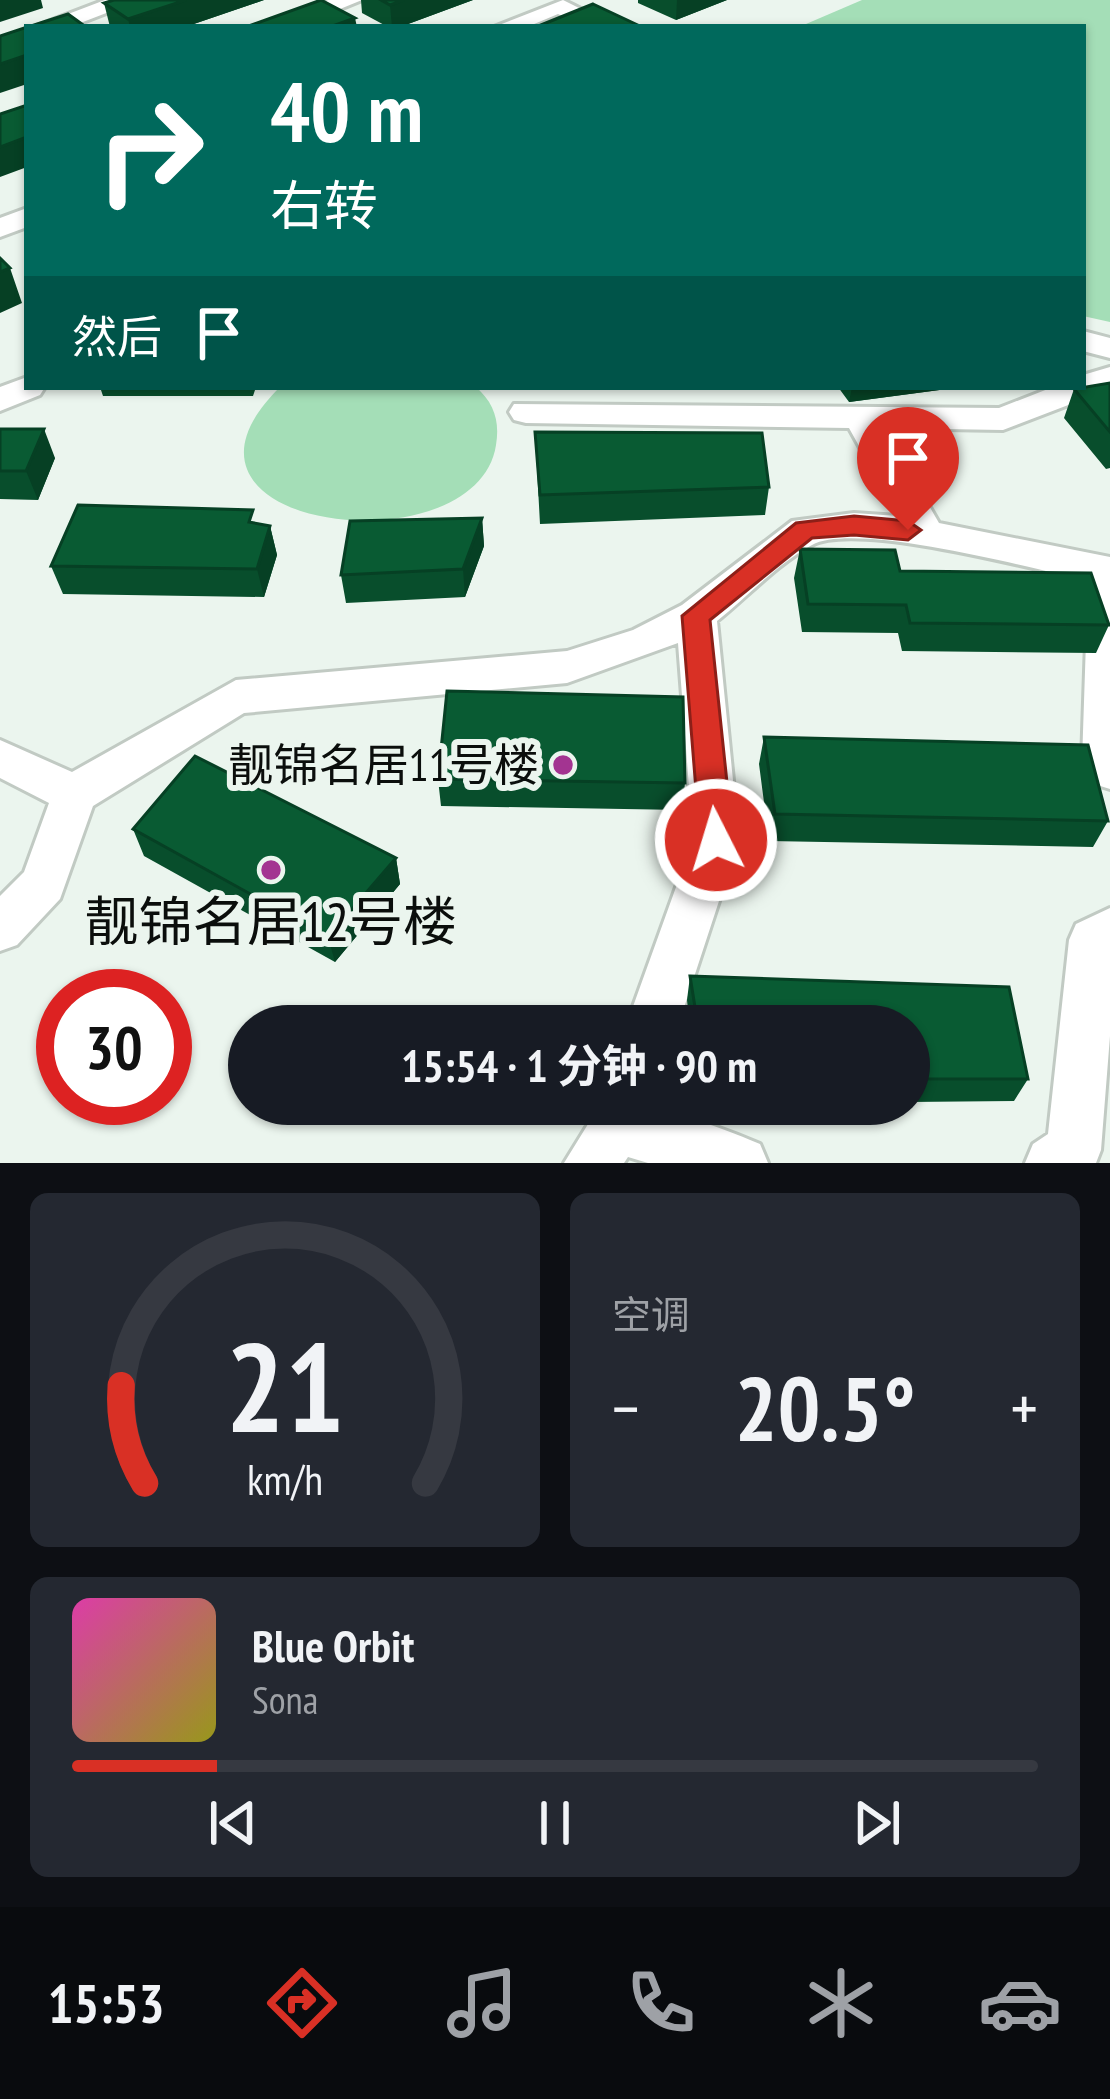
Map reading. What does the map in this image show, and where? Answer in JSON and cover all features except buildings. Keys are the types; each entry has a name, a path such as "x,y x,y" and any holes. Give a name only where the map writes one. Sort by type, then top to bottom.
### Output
{"street":[{"path":"57,0 86,22 128,0"},
{"path":"280,24 332,2 362,24"},
{"path":"514,24 559,6 598,24"},
{"path":"526,412 1004,419 1075,390"},
{"path":"860,417 927,534"},
{"path":"0,929 43,884 74,794 236,697 567,668 647,641 696,616 806,530 854,526 927,534 1109,571 1104,762 1110,771"},
{"path":"659,1005 716,840 696,616"},
{"path":"0,758 74,794"},
{"path":"1052,1163 1073,1150 1094,940 1110,930"},
{"path":"610,1132 742,1163"}],"green space":[{"path":"862,0 1110,0 1110,322 1086,317 1086,24 806,24"},
{"path":"278,390 479,390 494,413 497,428 496,445 475,485 434,509 381,520 326,517 279,502 249,475 247,436"}],"place":[{"name":"靓锦名居11号楼","path":"563,765"},
{"name":"靓锦名居12号楼","path":"271,870"}],"route":[{"path":"716,840 696,616 806,530 854,526 908,530"}]}
